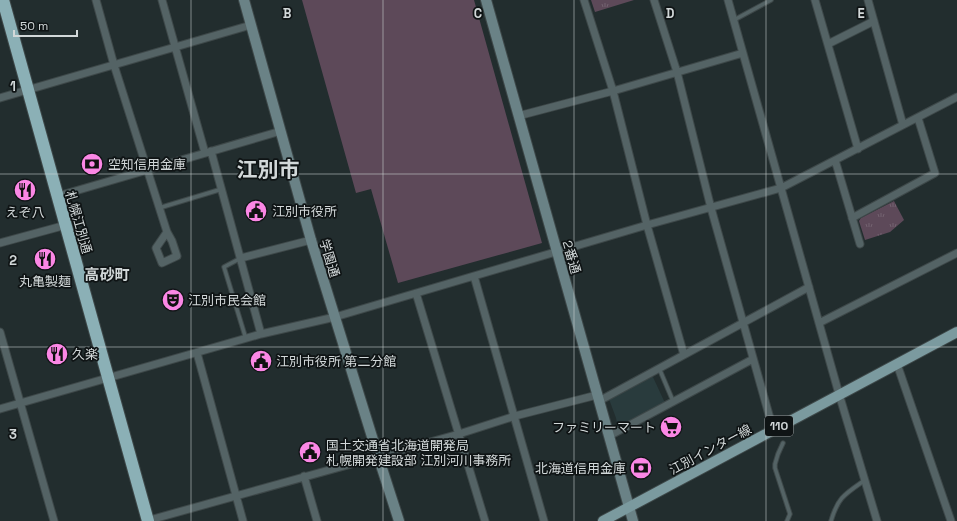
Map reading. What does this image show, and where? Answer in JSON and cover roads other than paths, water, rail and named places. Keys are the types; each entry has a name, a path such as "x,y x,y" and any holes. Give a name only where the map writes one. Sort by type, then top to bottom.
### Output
{"highway":[{"name":"札幌江別通","path":"2,0 109,378 147,521"}],"main road":[{"name":"江別インター線","path":"602,521 957,332"}],"street":[{"path":"96,0 114,65 167,232"},
{"path":"162,0 208,152 222,189 261,334"},
{"name":"学園通","path":"244,0 311,240 399,521"},
{"name":"2番通","path":"486,0 633,521"},
{"path":"584,0 613,91 646,225 684,355"},
{"path":"654,0 677,72 711,208 773,429"},
{"path":"728,0 839,394 877,521"},
{"path":"815,0 858,149"},
{"path":"868,0 903,125"},
{"path":"828,44 874,21"},
{"path":"0,98 251,25"},
{"path":"518,116 613,91 743,53"},
{"path":"0,409 261,334 335,317 646,225 781,188 957,97"},
{"path":"852,218 935,173 918,118"},
{"path":"58,196 281,131"},
{"path":"835,160 860,244"},
{"path":"0,243 66,225"},
{"path":"241,258 311,240"},
{"path":"819,322 957,254"},
{"path":"474,276 544,521"},
{"path":"147,521 459,434 515,416 598,398 684,355 809,287"},
{"path":"416,293 485,521"},
{"path":"0,332 54,521"},
{"path":"197,353 243,521"},
{"path":"609,436 753,359"},
{"path":"897,364 950,521"},
{"path":"304,476 317,521"}],"lane":[{"path":"734,20 771,0"},
{"path":"159,208 222,189"},
{"path":"241,258 224,267 246,339"},
{"path":"659,368 673,401"},
{"path":"784,443 775,464 790,514 787,521"},
{"path":"831,521 838,502 845,494 864,480"}],"place":[{"name":"空知信用金庫","path":"92,164"},
{"name":"えぞ八","path":"25,190"},
{"name":"江別市役所","path":"256,211"},
{"name":"丸亀製麺","path":"45,259"},
{"name":"江別市民会館","path":"173,300"},
{"name":"久楽","path":"57,354"},
{"name":"江別市役所 第二分館","path":"261,361"},
{"name":"ファミリーマート","path":"671,427"},
{"name":"国土交通省北海道開発局 札幌開発建設部 江別河川事務所","path":"310,452"},
{"name":"北海道信用金庫","path":"641,468"}],"district":[{"name":"江別市","path":"268,170"},
{"name":"高砂町","path":"107,275"}]}
